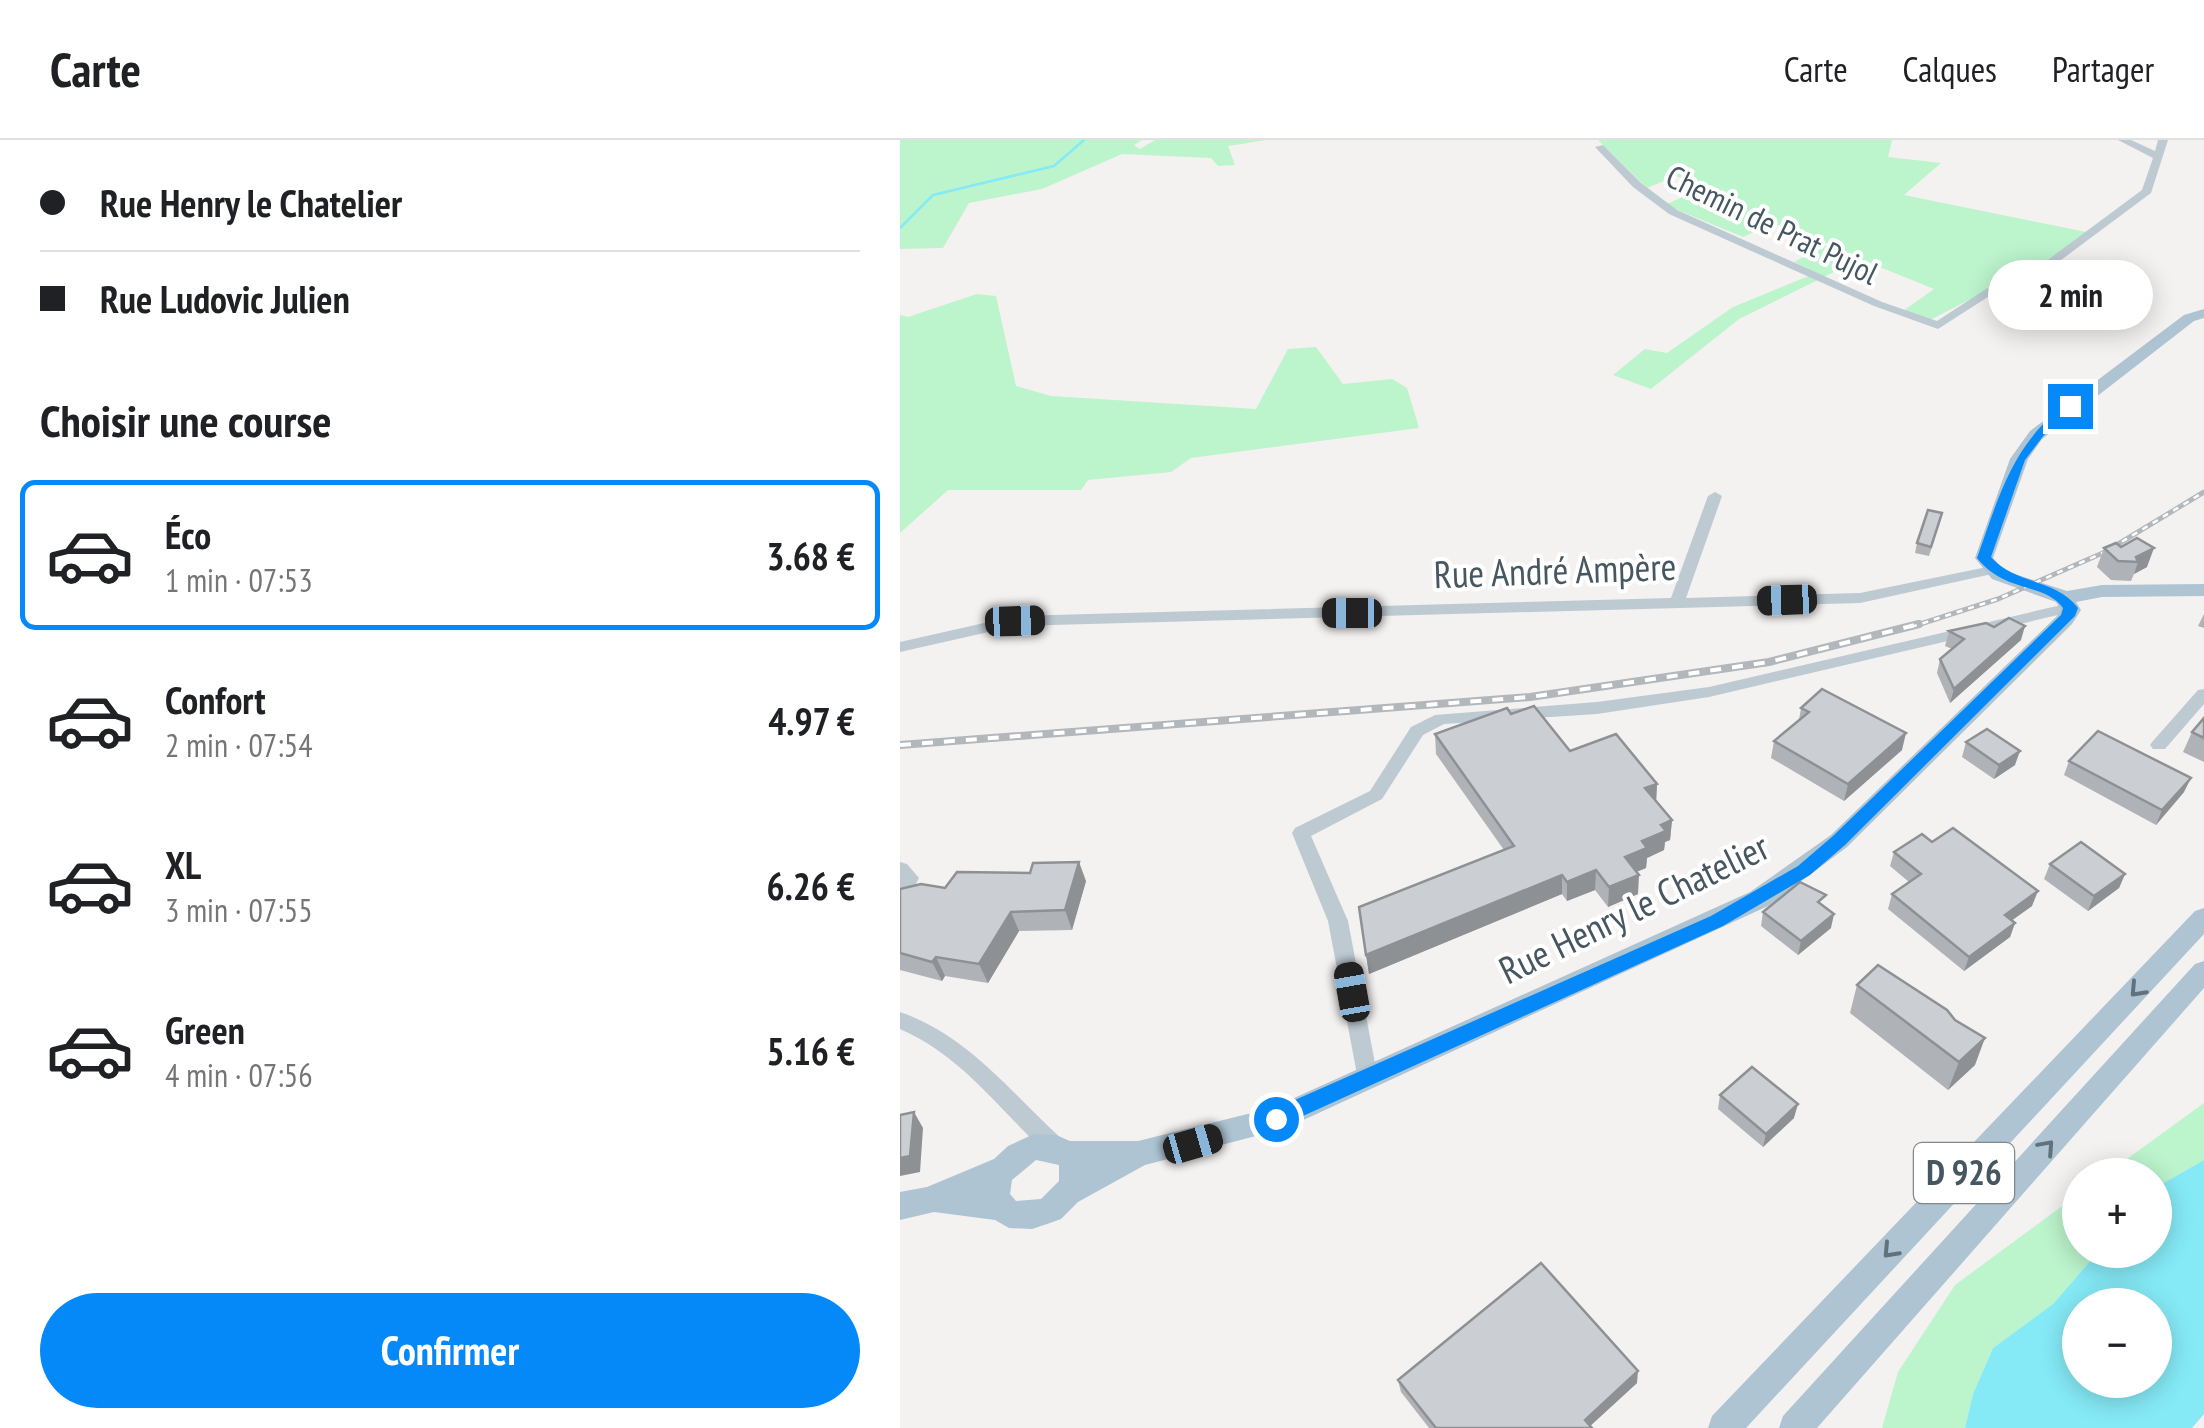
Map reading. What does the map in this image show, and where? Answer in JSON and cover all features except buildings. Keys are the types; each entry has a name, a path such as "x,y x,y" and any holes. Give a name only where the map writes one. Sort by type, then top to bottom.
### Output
{"main road":[{"path":"2204,312 2189,318 2035,436 2019,460 1984,554 1992,570 2068,603 2102,591 2204,590"},
{"name":"Rue Henry le Chatelier","path":"1070,1192 1138,1154 1248,1128 1368,1079 1717,921 1804,870 2066,620 2068,603"},
{"name":"D 926","path":"1724,1428 2204,918"},
{"name":"D 926","path":"1795,1428 2204,972"},
{"path":"914,1203 1008,1164 1034,1147 1062,1150 1076,1173 1070,1192 1056,1207 1034,1216 1010,1214 1001,1207 995,1189 1008,1164"},
{"name":"Rue Henry le Chatelier","path":"1062,1150 1138,1154"},
{"path":"914,1203 1001,1207"}],"street":[{"path":"2123,140 2159,157 2164,140"},
{"name":"Chemin de Prat Pujol","path":"1600,147 1637,185 1673,212 1878,304 1938,324 1990,291 2053,261 2136,200 2152,184 2159,157"},
{"path":"1678,602 1716,496"},
{"name":"Rue André Ampère","path":"900,647 1015,621 1860,598 1992,570"},
{"path":"1368,1079 1338,921 1301,833 1376,796 1420,728 1441,719 1597,708 1708,692 2068,603"},
{"path":"2160,745 2204,694"},
{"path":"900,869 910,878 900,894"},
{"path":"900,1020 936,1033 965,1053 1017,1114 1062,1150"},
{"path":"1008,1164 1017,1114"}],"green space":[{"path":"900,140 1142,140 1134,145 1140,149 1155,140 1266,140 1228,146 1235,165 1218,166 1211,158 1122,154 1042,189 969,203 943,248 900,249"},
{"path":"1598,140 1892,140 1888,157 1941,163 1904,195 2086,232 2058,254 1930,320 1903,311 1934,289 1860,259 1739,319 1651,389 1613,375 1645,349 1667,353 1733,307 1816,273 1794,262 1828,244 1773,223 1743,237 1673,208 1667,204 1705,187 1676,176 1647,188"},
{"path":"977,294 996,296 1016,386 1051,396 1256,409 1288,349 1316,347 1343,384 1392,379 1407,388 1419,428 1191,458 1171,472 1088,480 1081,490 948,490 900,533 900,315 908,317"},
{"path":"2204,1103 2204,1160 2172,1178 2172,1158 2128,1158"},
{"path":"2062,1206 2062,1268 2084,1268 2067,1288 2062,1288 2053,1304 1993,1348 1973,1394 1965,1428 1882,1428 1898,1372 1955,1285"}],"water":[{"path":"2204,1160 2204,1414 2192,1428 1965,1428 1973,1394 1993,1348 2062,1294 2062,1398 2172,1398 2172,1288 2067,1288 2084,1268 2172,1268 2172,1178"}],"waterway":[{"path":"900,228 933,195 1054,166 1084,140"}],"railway":[{"path":"1911,627 1998,599 2105,552 2204,492"},
{"path":"900,745 1530,697 1769,662 1919,624"}],"route":[{"path":"1276,1119 1717,921 1804,870 1839,841 2066,620 2070,608 2061,595 2000,576 1988,568 1984,554 2026,447 2070,406"}]}
